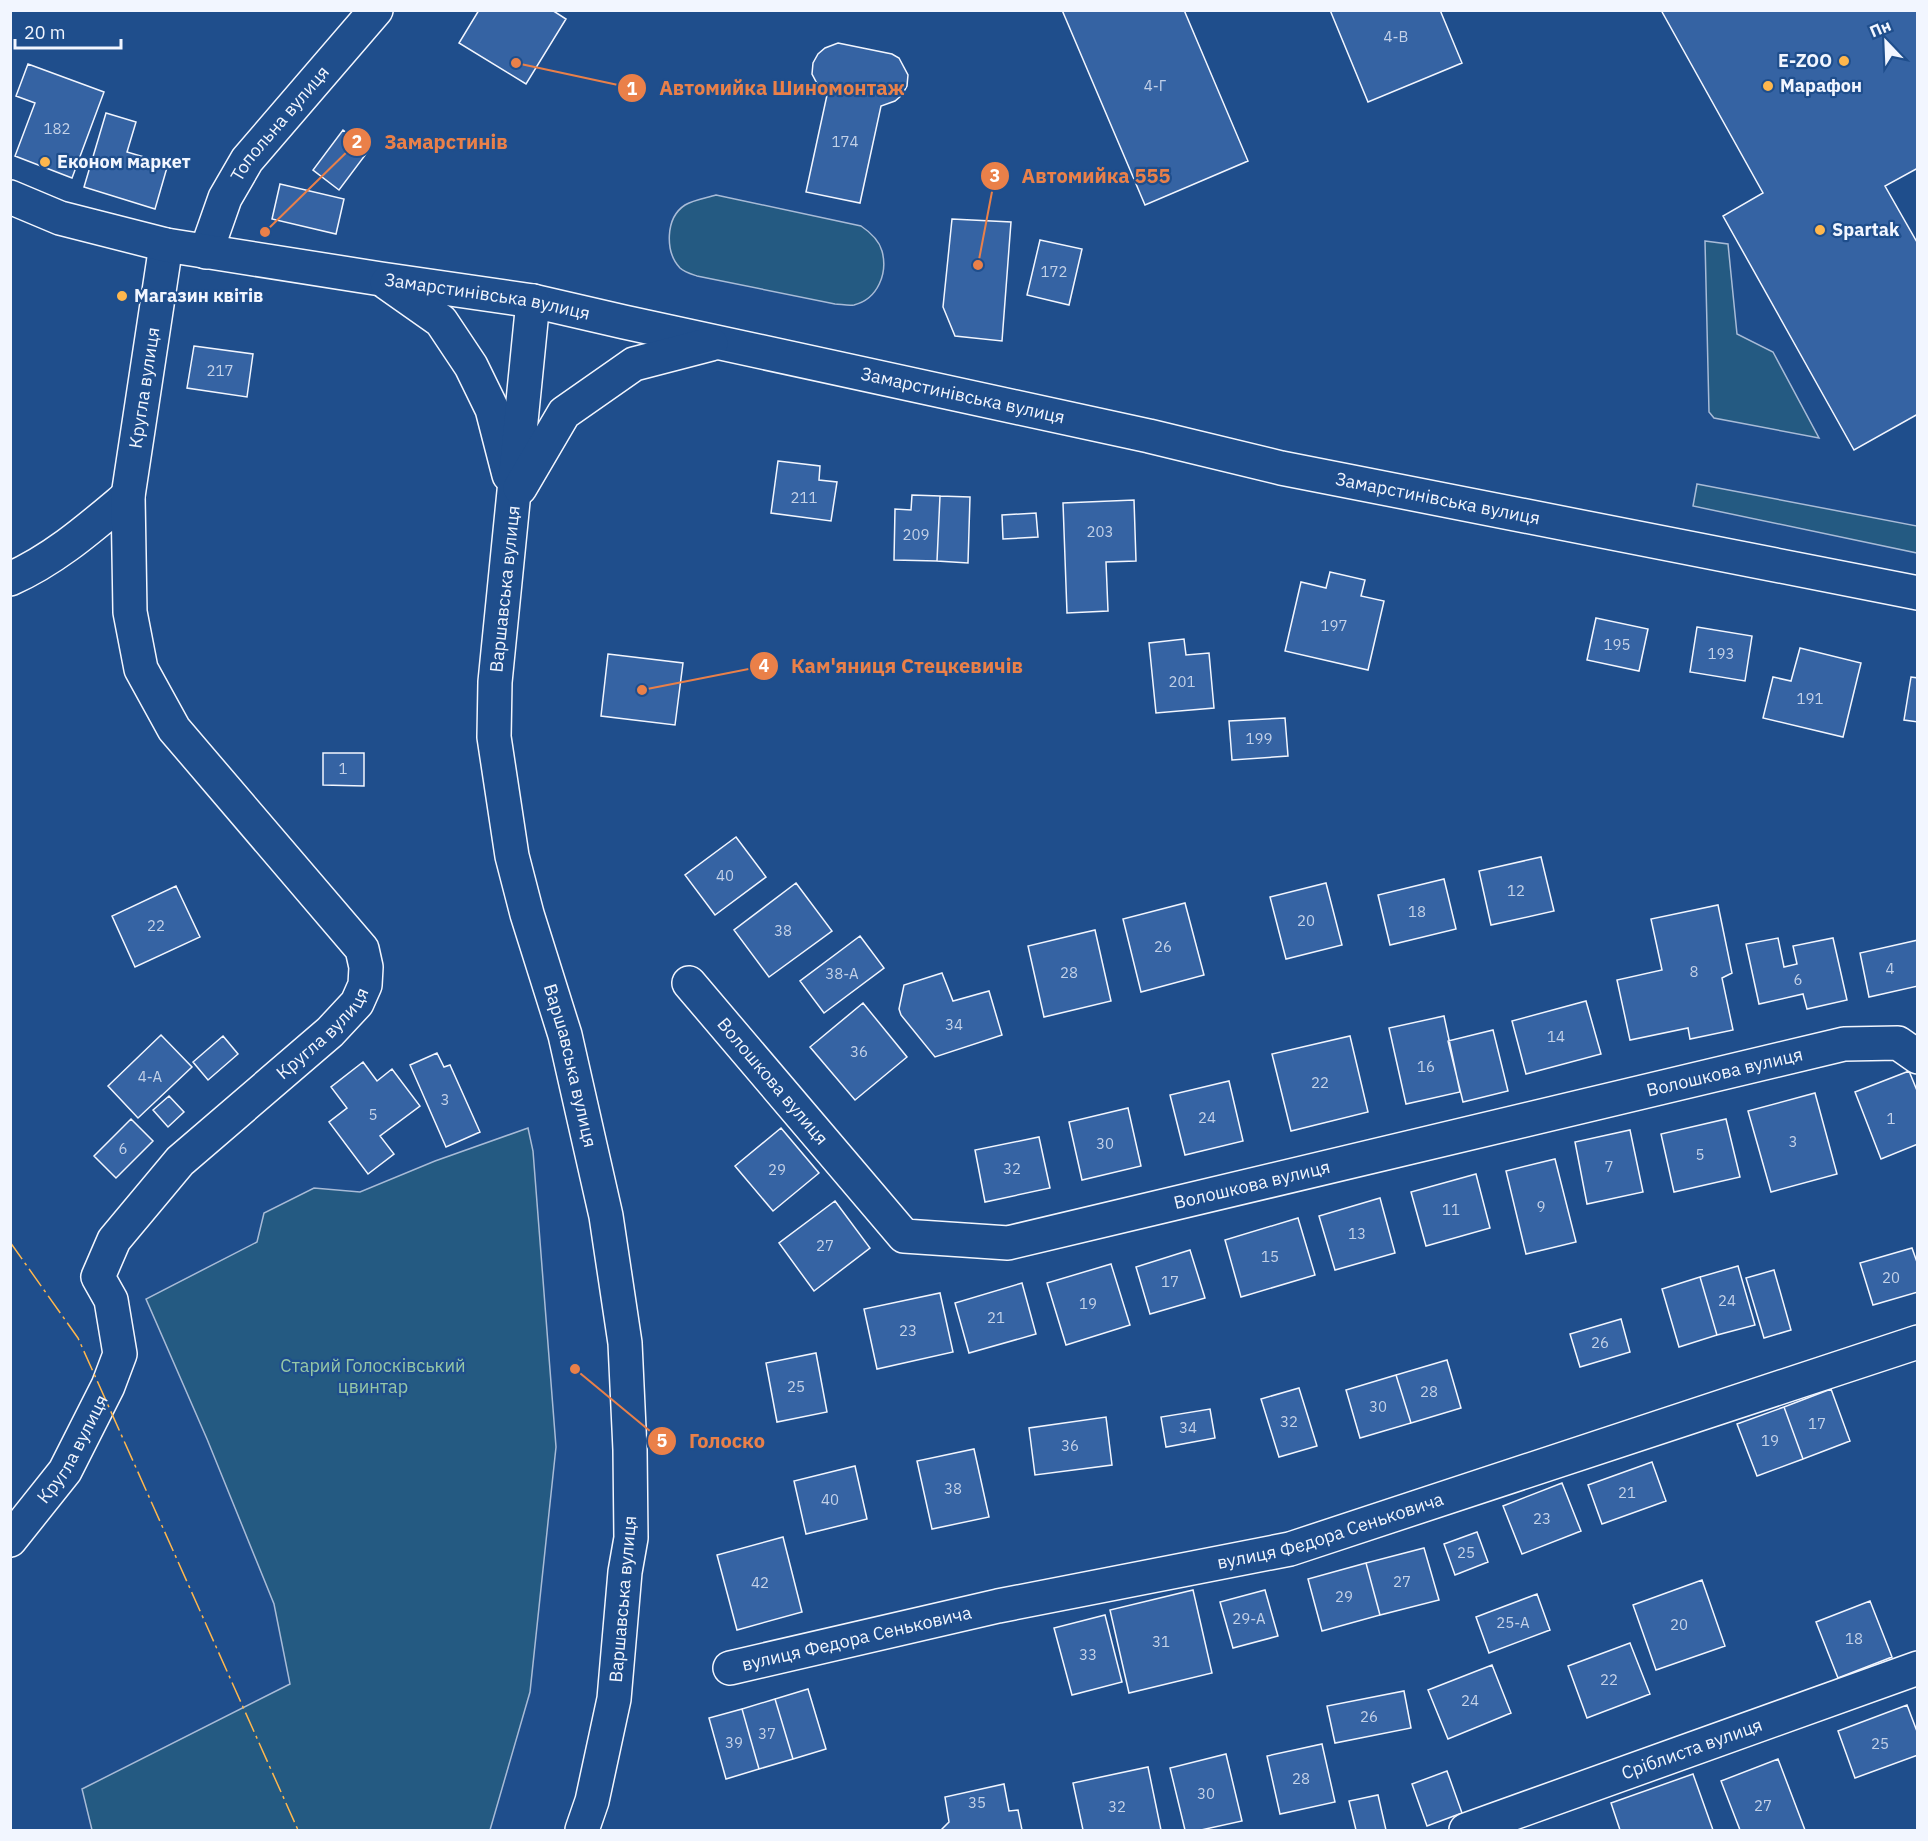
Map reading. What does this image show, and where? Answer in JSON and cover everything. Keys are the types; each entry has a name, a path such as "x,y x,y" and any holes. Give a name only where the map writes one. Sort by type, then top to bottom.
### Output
{"street":[{"name":"Топольна вулиця","path":"206,252 225,198 247,160 376,10"},
{"name":"Замарстинівська вулиця","path":"10,197 60,218 166,245 533,300 1149,436 1281,468 1917,593"},
{"name":"Кругла вулиця","path":"10,1540 65,1471 108,1386 120,1354 111,1300 98,1277 114,1240 180,1161 330,1032 357,1003 365,985 366,967 362,949 174,729 141,669 130,612 128,496 166,245"},
{"path":"381,279 441,321 471,366 492,409 515,497"},
{"name":"Варшавська вулиця","path":"533,300 495,682 494,737 513,856 527,914 565,1035 606,1216 625,1343 627,1379 631,1538 625,1572 614,1699 592,1801 582,1830"},
{"path":"515,497 564,413 634,364 716,342"},
{"path":"10,579 44,561 75,540 128,496"},
{"path":"10,557 44,561"},
{"name":"Волошкова вулиця","path":"689,983 904,1236 1008,1243 1844,1044 1898,1043 1917,1057"},
{"name":"вулиця Федора Сеньковича","path":"730,1668 998,1606 1290,1549 1917,1342"},
{"name":"Сріблиста вулиця","path":"1466,1830 1917,1668"}],"green space":[{"path":"716,195 861,226 879,243 884,259 882,276 875,291 862,302 854,305 835,304 697,276 684,271 675,261 670,244 669,235 674,218 685,205"},
{"path":"1705,241 1728,244 1737,334 1773,352 1819,438 1714,418 1709,412"},
{"path":"1697,484 1917,526 1917,553 1693,506"},
{"name":"Старий Голосківський цвинтар","path":"528,1128 533,1151 556,1447 530,1692 490,1830 92,1830 82,1789 290,1684 274,1604 207,1439 146,1299 257,1242 264,1213 314,1188 360,1192 435,1161"}],"building":[{"path":"479,10 552,10 566,19 526,84 459,43"},
{"path":"1062,10 1184,10 1248,161 1145,205"},
{"path":"1330,10 1440,10 1462,63 1368,102"},
{"name":"Spartak","path":"1661,10 1918,10 1918,168 1885,186 1918,244 1918,414 1854,450 1723,216 1763,193"},
{"path":"838,43 892,54 899,58 908,75 907,86 902,95 895,101 881,106 860,203 806,192 827,95 821,91 812,74 813,63 825,48"},
{"path":"28,64 104,92 72,178 15,156 35,103 16,96"},
{"path":"106,113 136,122 127,152 168,164 155,209 84,187"},
{"path":"343,130 369,150 339,190 313,170"},
{"path":"280,184 344,199 336,234 272,219"},
{"path":"952,219 1011,222 1002,341 955,336 943,307"},
{"path":"1040,240 1082,249 1069,305 1027,295"},
{"path":"194,346 253,354 247,397 187,388"},
{"path":"778,461 820,466 819,480 837,482 831,521 771,513"},
{"path":"912,495 940,496 937,561 894,560 895,509 911,510"},
{"path":"940,496 970,497 968,563 937,561"},
{"path":"1134,500 1136,561 1106,562 1108,611 1067,613 1063,503"},
{"path":"1036,513 1038,537 1003,539 1002,515"},
{"path":"1330,572 1365,580 1361,596 1384,601 1368,670 1285,651 1301,582 1326,588"},
{"path":"1596,618 1648,629 1639,671 1587,660"},
{"path":"1697,627 1752,636 1745,681 1690,672"},
{"path":"1184,639 1186,655 1209,653 1214,708 1156,713 1149,643"},
{"path":"1800,648 1861,663 1843,737 1763,718 1773,677 1791,681"},
{"path":"608,654 683,663 675,725 601,716"},
{"path":"1911,677 1918,678 1918,722 1904,720"},
{"path":"1285,718 1288,756 1232,760 1229,721"},
{"path":"323,753 364,753 364,786 323,785"},
{"path":"736,837 766,877 715,915 685,875"},
{"path":"1541,857 1554,911 1491,925 1479,871"},
{"path":"1444,879 1456,929 1390,945 1378,895"},
{"path":"796,883 832,931 769,977 734,930"},
{"path":"1326,883 1342,945 1286,959 1270,897"},
{"path":"176,886 200,937 135,967 112,916"},
{"path":"1185,903 1204,975 1141,992 1123,919"},
{"path":"1718,905 1732,973 1722,978 1733,1030 1690,1039 1688,1028 1630,1040 1617,980 1662,970 1651,919"},
{"path":"1095,930 1111,1001 1044,1017 1028,946"},
{"path":"860,936 884,968 824,1013 800,981"},
{"path":"1778,938 1784,967 1797,964 1793,946 1833,938 1847,1000 1807,1009 1803,994 1759,1004 1746,944"},
{"path":"1918,940 1918,986 1869,997 1860,953"},
{"path":"942,973 953,1001 989,991 1002,1035 935,1057 901,1015 899,1009 904,985"},
{"path":"1586,1001 1601,1054 1526,1074 1512,1021"},
{"path":"863,1003 907,1057 855,1100 810,1047"},
{"path":"1444,1016 1460,1092 1406,1104 1389,1028"},
{"path":"1493,1030 1508,1091 1463,1102 1448,1041"},
{"path":"161,1035 192,1067 138,1118 108,1086"},
{"path":"223,1036 238,1054 208,1080 193,1062"},
{"path":"1350,1036 1368,1112 1291,1131 1272,1054"},
{"path":"437,1053 444,1067 450,1065 480,1132 446,1147 410,1065"},
{"path":"363,1062 377,1081 392,1069 420,1106 380,1136 394,1154 368,1174 329,1122 347,1108 331,1087"},
{"path":"1909,1071 1918,1093 1918,1144 1881,1159 1855,1092"},
{"path":"1229,1081 1243,1141 1185,1155 1170,1095"},
{"path":"1815,1093 1837,1174 1771,1192 1748,1111"},
{"path":"169,1096 184,1112 168,1127 153,1110"},
{"path":"1128,1108 1141,1166 1082,1180 1069,1122"},
{"path":"131,1119 153,1141 116,1178 94,1156"},
{"path":"1726,1119 1740,1177 1674,1192 1661,1134"},
{"path":"781,1128 819,1173 773,1211 735,1166"},
{"path":"1630,1130 1643,1192 1587,1204 1575,1142"},
{"path":"1039,1137 1050,1188 985,1202 975,1150"},
{"path":"1555,1159 1576,1242 1526,1254 1506,1171"},
{"path":"1476,1174 1490,1228 1426,1246 1411,1192"},
{"path":"1380,1198 1395,1253 1335,1270 1319,1216"},
{"path":"835,1201 870,1248 814,1291 779,1243"},
{"path":"1298,1218 1315,1275 1241,1297 1225,1240"},
{"path":"1912,1248 1918,1265 1918,1292 1873,1305 1860,1263"},
{"path":"1190,1250 1205,1298 1150,1314 1136,1267"},
{"path":"1111,1264 1130,1325 1066,1345 1047,1283"},
{"path":"1738,1266 1755,1325 1717,1335 1700,1277"},
{"path":"1774,1270 1791,1330 1764,1338 1746,1278"},
{"path":"1700,1277 1717,1335 1679,1347 1662,1289"},
{"path":"1022,1283 1036,1334 969,1353 955,1303"},
{"path":"940,1293 953,1352 877,1369 864,1309"},
{"path":"1621,1319 1630,1352 1580,1367 1570,1334"},
{"path":"816,1353 827,1412 777,1422 766,1363"},
{"path":"1447,1360 1461,1408 1411,1423 1396,1375"},
{"path":"1396,1375 1411,1423 1360,1438 1346,1390"},
{"path":"1299,1388 1317,1446 1279,1457 1261,1399"},
{"path":"1831,1389 1850,1441 1803,1459 1784,1407"},
{"path":"1784,1407 1803,1459 1757,1476 1737,1424"},
{"path":"1210,1409 1215,1438 1166,1447 1161,1417"},
{"path":"1106,1417 1112,1465 1035,1475 1029,1428"},
{"path":"974,1449 989,1517 932,1529 917,1461"},
{"path":"1652,1462 1666,1501 1602,1524 1588,1485"},
{"path":"855,1466 867,1519 806,1534 794,1481"},
{"path":"1562,1483 1581,1531 1522,1554 1503,1506"},
{"path":"1477,1532 1488,1562 1455,1575 1444,1544"},
{"path":"783,1537 802,1612 737,1630 717,1555"},
{"path":"1424,1548 1439,1600 1380,1615 1366,1563"},
{"path":"1366,1563 1380,1615 1322,1631 1308,1579"},
{"path":"1702,1580 1725,1646 1656,1670 1633,1605"},
{"path":"1193,1590 1212,1673 1129,1693 1110,1610"},
{"path":"1265,1590 1278,1636 1233,1648 1220,1602"},
{"path":"1537,1594 1550,1630 1489,1653 1476,1617"},
{"path":"1870,1601 1892,1657 1838,1678 1816,1622"},
{"path":"1105,1615 1122,1682 1072,1695 1054,1628"},
{"path":"1630,1643 1650,1694 1587,1718 1568,1666"},
{"path":"1492,1665 1511,1713 1448,1739 1428,1690"},
{"path":"808,1689 826,1749 793,1759 775,1699"},
{"path":"1404,1691 1411,1728 1335,1743 1327,1706"},
{"path":"775,1699 793,1759 759,1769 742,1709"},
{"path":"1907,1705 1918,1734 1918,1755 1855,1778 1838,1731"},
{"path":"742,1709 759,1769 726,1779 709,1718"},
{"path":"1322,1744 1335,1802 1280,1814 1267,1756"},
{"path":"1226,1754 1242,1821 1201,1830 1185,1830 1170,1768"},
{"path":"1778,1759 1805,1830 1740,1830 1721,1781"},
{"path":"1148,1767 1161,1830 1083,1830 1073,1783"},
{"path":"1447,1771 1462,1813 1427,1826 1412,1784"},
{"path":"1693,1774 1713,1830 1620,1830 1611,1803"},
{"path":"1004,1784 1009,1811 1018,1810 1022,1830 941,1830 949,1822 945,1797"},
{"path":"1378,1795 1386,1830 1356,1830 1349,1801"}],"power":[{"path":"10,1242 78,1338 298,1830"}],"place":[{"name":"E-ZOO","path":"1844,61"},
{"name":"Автомийка Шиномонтаж","path":"516,63"},
{"name":"Марафон","path":"1768,86"},
{"name":"Економ маркет","path":"45,162"},
{"name":"Spartak","path":"1820,230"},
{"name":"Замарстинів","path":"265,232"},
{"name":"Автомийка 555","path":"978,265"},
{"name":"Магазин квітів","path":"122,296"},
{"name":"Кам'яниця Стецкевичів","path":"642,690"},
{"name":"Голоско","path":"575,1369"}]}
